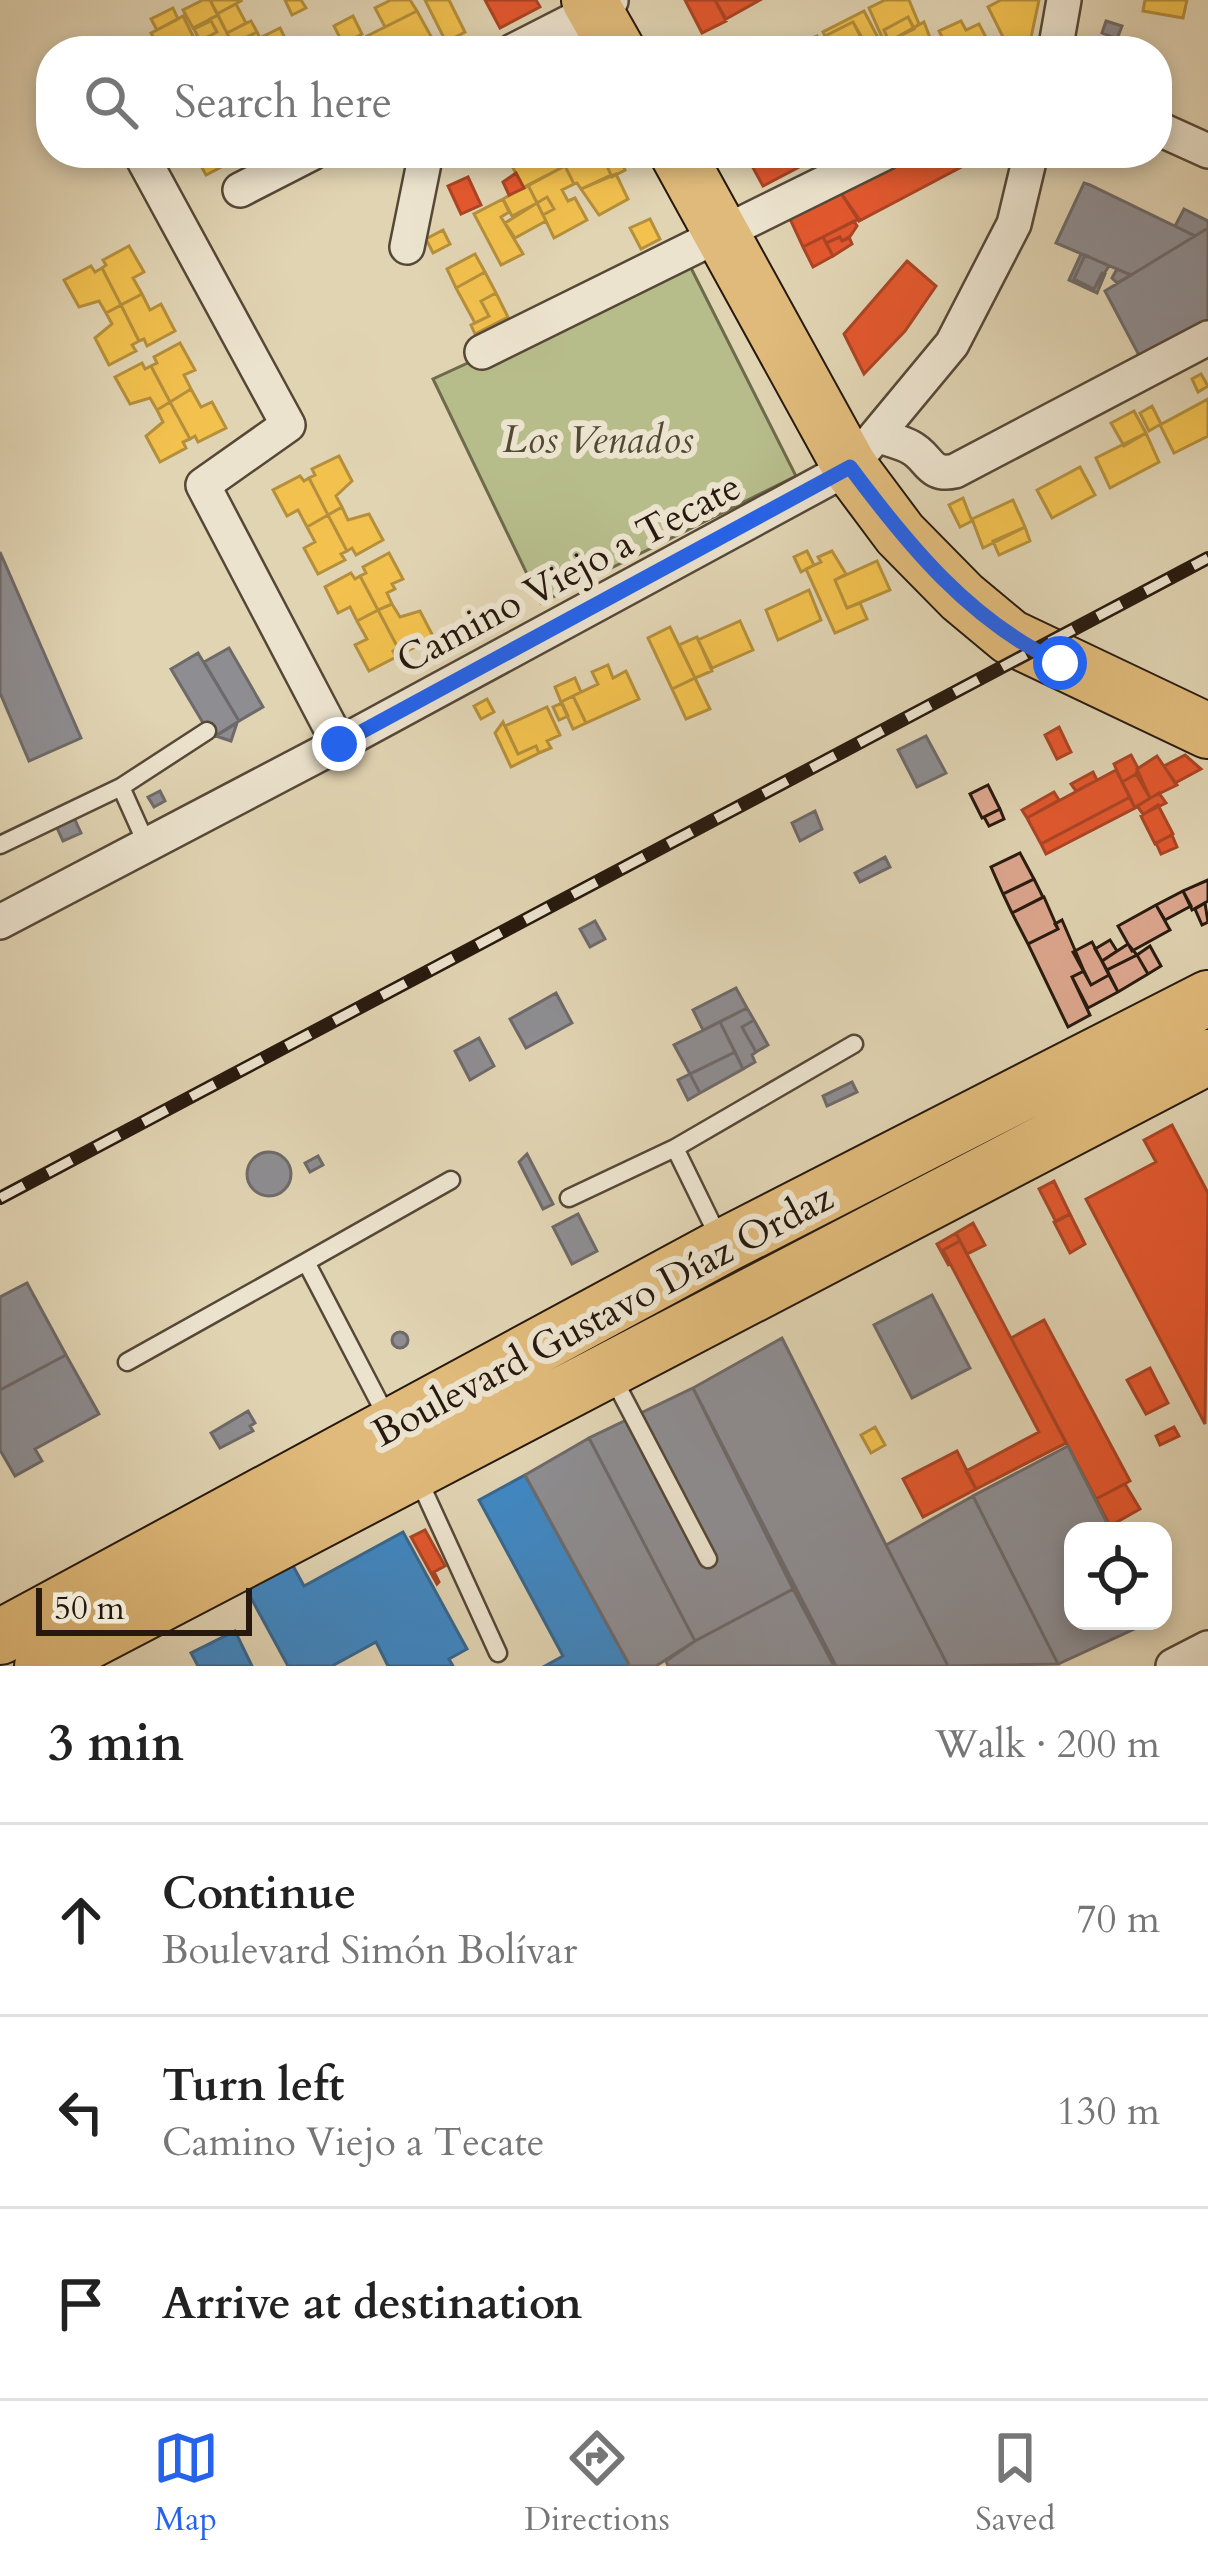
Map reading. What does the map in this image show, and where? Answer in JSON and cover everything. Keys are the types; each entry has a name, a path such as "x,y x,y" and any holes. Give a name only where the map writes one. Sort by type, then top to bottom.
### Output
{"main road":[{"path":"685,168 864,451 900,534 962,598 1010,637 1205,729"},
{"name":"Boulevard Gustavo Díaz Ordaz","path":"42,1666 403,1449 723,1246 1203,994"},
{"name":"Boulevard Gustavo Díaz Ordaz","path":"0,1637 403,1449 608,1368 1204,1068"}],"street":[{"path":"1058,36 1064,0"},
{"path":"550,36 603,15"},
{"path":"1172,135 1208,151"},
{"path":"148,168 288,424 203,485 339,744"},
{"path":"239,190 282,168"},
{"path":"407,247 423,168"},
{"path":"482,352 855,168"},
{"name":"Camino Viejo a Tecate","path":"0,922 339,744 864,451 952,344 1014,224 1027,168"},
{"path":"864,451 914,449 932,470 955,471 1208,338"},
{"path":"1173,1666 1208,1648"}],"lane":[{"path":"0,845 121,787 207,730"},
{"path":"121,787 147,845"},
{"path":"569,1198 675,1148 854,1044"},
{"path":"675,1148 723,1246"},
{"path":"127,1362 452,1180"},
{"path":"305,1262 403,1449 498,1653"},
{"path":"608,1368 708,1559"}],"green space":[{"name":"Los Venados","path":"688,262 796,476 541,603 433,379"}],"building: Homes":[{"path":"210,0 218,15 193,28 183,10"},
{"path":"210,0 240,0 241,1 217,14"},
{"path":"285,0 301,0 306,8 292,15"},
{"path":"391,0 410,0 417,11 385,27 375,8"},
{"path":"425,0 449,0 465,32 443,36"},
{"path":"885,0 909,0 919,24 914,28 908,17 881,36 869,8"},
{"path":"1001,0 1039,0 1031,36 1002,36 988,7"},
{"path":"1145,0 1187,0 1183,18 1143,11"},
{"path":"236,4 246,23 227,33 217,14"},
{"path":"173,8 178,19 157,30 151,19"},
{"path":"417,11 431,36 367,36"},
{"path":"864,11 877,36 860,36 853,22 825,36 823,32"},
{"path":"218,15 228,36 209,36 217,32 210,19"},
{"path":"183,16 193,36 153,36"},
{"path":"353,16 362,34 339,36 334,26"},
{"path":"908,17 914,29 899,36 887,36 884,30"},
{"path":"211,21 217,32 198,36 194,29"},
{"path":"251,21 257,32 250,36 227,33"},
{"path":"961,21 966,30 979,24 985,36 942,36 939,31"},
{"path":"853,22 861,36 825,36"},
{"path":"924,22 929,36 899,36"},
{"path":"513,168 561,168 524,188"},
{"path":"566,168 608,168 611,175 581,189"},
{"path":"566,168 574,184 562,190 568,201 575,198 587,220 554,238 543,215 554,209 547,197 537,203 528,185"},
{"path":"616,174 628,199 599,215 581,189"},
{"path":"528,185 537,203 512,216 503,199"},
{"path":"547,197 554,209 543,215 537,203"},
{"path":"503,199 509,212 501,217 523,254 501,265 474,214"},
{"path":"537,203 546,221 515,238 505,223"},
{"path":"650,219 660,239 641,249 630,228"},
{"path":"443,230 450,244 433,253 426,239"},
{"path":"129,246 144,272 133,278 142,294 121,305 102,268 103,260"},
{"path":"475,254 485,272 456,288 447,269"},
{"path":"91,266 95,272 102,268 121,305 106,313 99,301 79,307 64,280"},
{"path":"485,272 496,293 481,301 489,316 475,323 456,288"},
{"path":"496,293 508,317 475,334 471,325 489,316 481,301"},
{"path":"142,294 150,310 161,304 175,331 147,346 144,339 139,341 121,305"},
{"path":"121,305 139,341 132,345 136,351 109,365 95,338 112,324 106,313"},
{"path":"180,343 195,370 184,375 191,389 170,402 151,366 157,363 154,357"},
{"path":"142,363 145,369 151,366 170,402 157,410 150,398 130,404 115,377"},
{"path":"1201,374 1208,386 1198,392 1192,379"},
{"path":"191,389 201,407 212,402 226,428 198,442 195,436 190,439 170,402"},
{"path":"1208,399 1208,436 1174,453 1160,425"},
{"path":"170,402 190,439 183,442 186,448 160,462 146,436 163,422 157,410"},
{"path":"1152,406 1161,424 1149,431 1140,413"},
{"path":"1134,411 1146,433 1124,446 1111,423"},
{"path":"1146,433 1159,462 1110,488 1096,458"},
{"path":"339,456 352,481 336,496 342,507 328,515 309,478 315,475 312,469"},
{"path":"1080,467 1095,495 1052,518 1037,490"},
{"path":"300,476 304,481 309,478 328,515 307,527 298,510 287,516 273,490"},
{"path":"963,498 972,521 960,527 949,505"},
{"path":"1013,500 1025,527 983,548 972,519"},
{"path":"342,507 348,520 369,514 383,540 356,555 352,548 347,551 328,515"},
{"path":"328,515 347,551 341,554 345,560 318,574 304,548 315,542 307,527"},
{"path":"1025,527 1030,541 999,555 993,541"},
{"path":"807,551 814,565 801,572 794,557"},
{"path":"832,551 846,574 835,580 847,608 860,603 867,619 835,633 806,569"},
{"path":"389,553 403,579 387,593 392,604 378,610 360,576 366,573 363,567"},
{"path":"877,561 890,590 847,608 835,580"},
{"path":"351,573 355,579 360,576 378,610 357,621 350,607 338,613 325,587"},
{"path":"809,590 821,620 778,640 766,610"},
{"path":"392,604 400,617 420,611 434,638 407,651 404,645 398,648 378,610"},
{"path":"378,610 398,648 393,651 396,657 369,671 355,645 367,639 357,621"},
{"path":"740,621 753,650 712,668 698,640"},
{"path":"670,627 695,678 672,689 648,638"},
{"path":"697,637 712,671 695,678 679,645"},
{"path":"608,665 613,678 626,671 639,699 586,723 573,696 598,684 592,672"},
{"path":"575,678 581,692 561,702 555,687"},
{"path":"695,678 710,709 686,719 672,689"},
{"path":"573,696 586,723 573,729 561,702"},
{"path":"487,699 494,712 481,719 474,706"},
{"path":"562,703 568,716 559,720 553,707"},
{"path":"547,707 560,735 547,741 551,748 539,753 536,746 518,754 505,726"},
{"path":"503,722 518,754 536,746 539,753 511,767 495,733"},
{"path":"875,1427 885,1445 871,1453 861,1435"}],"building: Shops":[{"path":"485,0 536,0 540,7 500,28"},
{"path":"685,0 719,0 726,21 702,33"},
{"path":"719,0 760,0 726,19"},
{"path":"753,168 797,168 763,186"},
{"path":"890,168 960,168 859,221 841,193"},
{"path":"516,173 524,188 509,195 503,182"},
{"path":"468,177 481,205 461,214 448,186"},
{"path":"841,193 859,219 803,247 790,219"},
{"path":"854,221 857,226 849,238 826,243 823,237"},
{"path":"823,237 833,256 813,267 803,247"},
{"path":"840,237 842,241 849,237 852,244 833,256 826,243"},
{"path":"907,261 936,286 905,331 864,374 844,334"},
{"path":"1059,727 1071,752 1057,759 1045,735"},
{"path":"1131,755 1136,774 1122,782 1114,764"},
{"path":"1185,755 1201,769 1175,783 1164,766"},
{"path":"1157,756 1177,785 1150,798 1137,769"},
{"path":"1116,770 1130,797 1041,844 1027,818"},
{"path":"1093,772 1097,780 1076,791 1071,784"},
{"path":"1136,774 1150,798 1135,808 1122,782"},
{"path":"1054,792 1059,800 1027,818 1022,810"},
{"path":"1159,793 1166,803 1143,814 1137,806"},
{"path":"1130,797 1135,808 1046,854 1041,844"},
{"path":"1158,805 1173,834 1155,844 1141,816"},
{"path":"1172,835 1177,847 1161,854 1156,843"},
{"path":"1172,1125 1208,1193 1205,1424 1086,1199 1156,1162 1144,1140"},
{"path":"1054,1181 1070,1214 1056,1222 1039,1189"},
{"path":"1070,1214 1085,1244 1070,1253 1054,1222"},
{"path":"973,1223 985,1245 967,1254 956,1233"},
{"path":"956,1233 960,1241 943,1250 949,1266 937,1244"},
{"path":"960,1241 1066,1443 976,1489 966,1471 1039,1432 943,1250"},
{"path":"1044,1320 1130,1481 1096,1499 1011,1338"},
{"path":"1150,1368 1168,1403 1146,1414 1127,1380"},
{"path":"1174,1427 1179,1436 1160,1445 1156,1436"},
{"path":"957,1451 976,1489 923,1517 903,1479"},
{"path":"1125,1484 1140,1509 1108,1522 1096,1499"},
{"path":"425,1530 445,1566 434,1572 437,1584 411,1537"}],"building: Schools":[{"path":"525,1475 630,1666 545,1666 563,1656 479,1500"},
{"path":"403,1532 467,1649 449,1659 453,1666 388,1666 376,1642 332,1666 288,1666 245,1587 291,1562 304,1586"},
{"path":"235,1631 252,1666 198,1666 191,1653"}],"building: Industry":[{"path":"1106,21 1122,26 1118,36 1102,33"},
{"path":"1084,183 1195,236 1131,275 1056,243"},
{"path":"1184,209 1208,221 1208,228 1195,236 1175,226"},
{"path":"1208,228 1208,323 1141,359 1105,291"},
{"path":"1081,254 1085,255 1074,279 1094,289 1105,274 1097,293 1069,280"},
{"path":"1085,255 1109,266 1094,289 1074,279"},
{"path":"1117,269 1131,275 1117,283 1112,278"},
{"path":"0,552 81,738 29,761 0,693"},
{"path":"229,648 263,707 239,721 204,662"},
{"path":"198,653 239,721 212,738 171,669"},
{"path":"237,723 231,741 216,736"},
{"path":"926,736 946,773 917,787 898,750"},
{"path":"160,791 165,801 154,807 148,797"},
{"path":"71,811 81,833 63,841 53,819"},
{"path":"815,811 822,829 800,841 792,823"},
{"path":"885,857 890,867 860,882 855,873"},
{"path":"595,921 605,939 590,947 580,929"},
{"path":"736,988 747,1008 703,1030 693,1010"},
{"path":"556,993 572,1023 526,1048 510,1019"},
{"path":"747,1008 754,1020 742,1027 756,1052 752,1055 755,1062 743,1069 720,1022"},
{"path":"754,1020 768,1045 756,1052 742,1027"},
{"path":"720,1022 735,1052 690,1074 674,1045"},
{"path":"479,1038 494,1066 470,1080 455,1051"},
{"path":"735,1052 743,1069 700,1093 690,1074"},
{"path":"690,1074 700,1093 688,1100 678,1080"},
{"path":"852,1082 857,1092 827,1106 823,1096"},
{"path":"269,1152 284,1159 291,1174 284,1189 269,1196 254,1189 247,1174 254,1159"},
{"path":"527,1154 553,1204 543,1209 519,1162"},
{"path":"318,1156 323,1165 310,1172 305,1163"},
{"path":"578,1214 597,1251 572,1264 553,1227"},
{"path":"27,1283 66,1355 0,1390 0,1297"},
{"path":"932,1295 970,1368 912,1398 874,1325"},
{"path":"400,1332 408,1340 400,1348 392,1340"},
{"path":"782,1338 948,1666 836,1666 693,1388"},
{"path":"66,1355 99,1414 35,1449 42,1461 15,1476 0,1450 0,1390"},
{"path":"693,1388 793,1589 695,1641 589,1438"},
{"path":"248,1411 255,1423 250,1426 253,1431 220,1448 211,1433"},
{"path":"589,1438 695,1641 656,1666 630,1666 525,1475"},
{"path":"1068,1446 1106,1522 1064,1522 1064,1630 1132,1630 1058,1664 973,1496"},
{"path":"973,1496 1058,1664 948,1666 886,1545"},
{"path":"793,1589 834,1666 668,1666 666,1661 695,1641"}],"building: Other":[{"path":"988,785 1000,809 982,818 970,794"},
{"path":"1000,809 1004,819 989,826 984,817"},
{"path":"1020,853 1034,879 1003,894 991,867"},
{"path":"1034,879 1043,897 1012,913 1003,894"},
{"path":"1208,880 1208,901 1192,910 1183,891"},
{"path":"1183,891 1191,906 1165,920 1156,905"},
{"path":"1044,897 1058,929 1028,944 1012,913"},
{"path":"1205,903 1208,922 1202,925 1195,909"},
{"path":"1156,905 1170,930 1132,951 1118,926"},
{"path":"1062,920 1084,971 1072,977 1090,1015 1068,1027 1028,944 1058,929 1055,924"},
{"path":"1110,940 1117,951 1102,961 1095,949"},
{"path":"1092,942 1109,975 1091,985 1073,952"},
{"path":"1128,944 1137,955 1107,970 1102,961"},
{"path":"1150,946 1161,966 1148,974 1137,955"},
{"path":"1137,955 1148,974 1118,992 1107,970"},
{"path":"1084,971 1091,985 1109,975 1118,992 1088,1008 1072,977"}],"railway":[{"path":"0,1198 1208,558"}],"route":[{"path":"339,744 850,467 900,534 962,598 1010,637 1060,663"}]}
